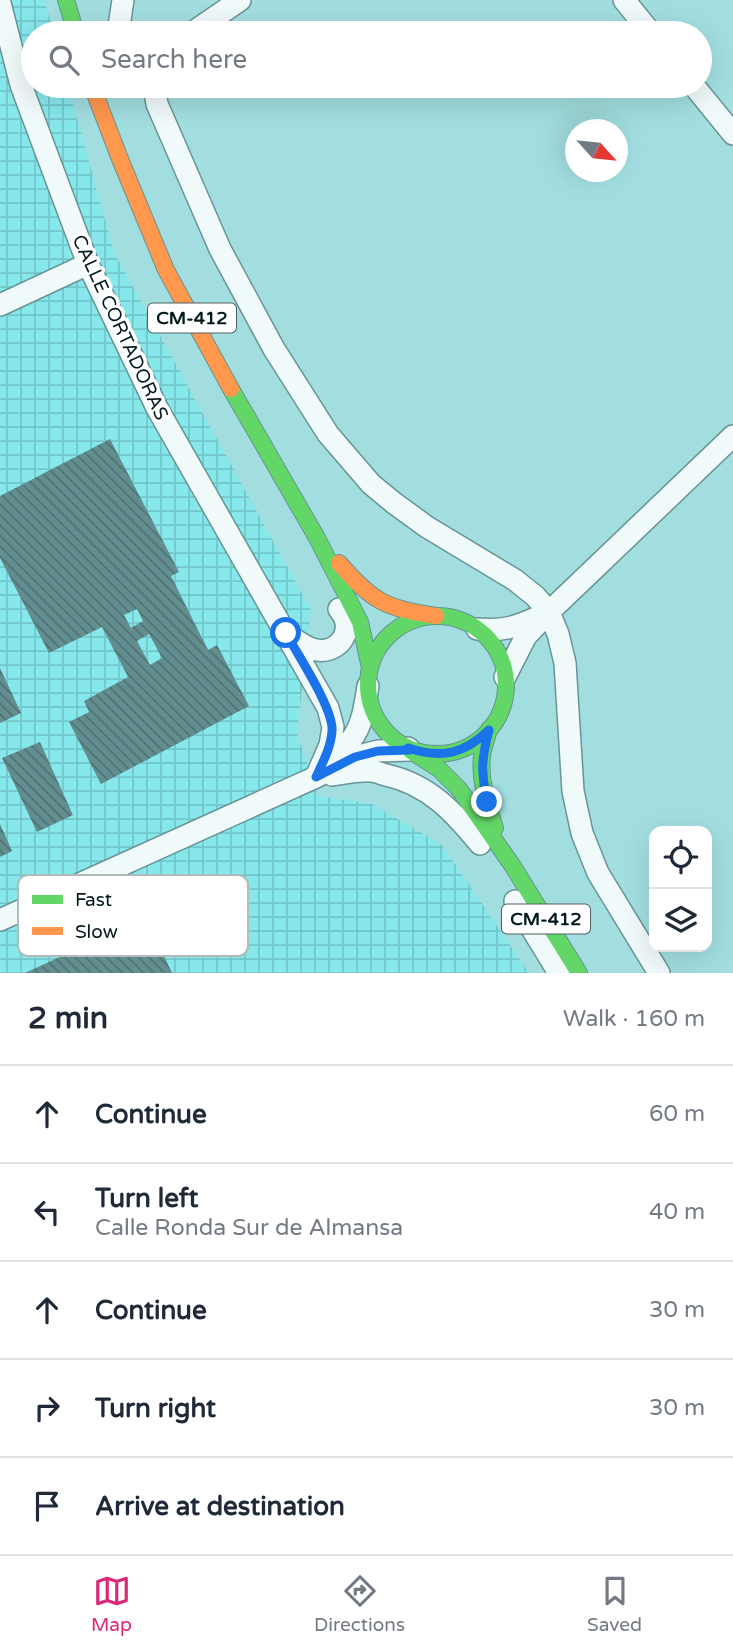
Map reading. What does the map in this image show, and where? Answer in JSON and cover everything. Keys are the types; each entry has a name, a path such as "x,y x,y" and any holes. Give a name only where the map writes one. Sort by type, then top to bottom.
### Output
{"main road":[{"path":"66,0 72,21"},
{"name":"CM-412","path":"98,98 166,270 317,538 359,622 369,677"},
{"name":"CM-412","path":"317,538 347,572 382,603 438,616"},
{"path":"438,616 458,620 477,629 490,642 500,658 505,677 505,695 500,713 477,742 460,750 425,754 405,747 381,726 371,707 369,677 379,647 395,631 415,620 438,616"},
{"name":"CM-412","path":"489,730 482,755 482,778 498,836 512,865"},
{"name":"CM-412","path":"405,747 439,769 459,789 512,865 579,973"}],"street":[{"path":"120,21 123,0"},
{"path":"209,21 240,0"},
{"path":"624,0 641,21"},
{"name":"CALLE CORTADORAS","path":"0,3 21,85"},
{"name":"CALLE CORTADORAS","path":"26,98 88,264 157,408 328,708 333,727 330,745 316,777"},
{"path":"156,98 220,248 274,349 328,434 371,484 427,527 516,580 549,612 565,663 573,791 582,833 598,873 659,973"},
{"path":"704,98 733,134"},
{"path":"0,304 88,264"},
{"path":"166,270 194,352 215,393 346,620 346,635 339,644 329,650 315,650 286,633"},
{"path":"505,677 526,636 733,436"},
{"path":"477,629 515,627 549,612"},
{"path":"316,777 334,754 351,739 362,718 369,677"},
{"path":"99,875 355,757 405,747"},
{"path":"316,777 366,770 396,777 421,787 442,802 465,825 481,847 559,973"},
{"path":"0,920 18,912"}],"shaded area":[{"path":"0,0 44,0 50,21 21,21 21,98 71,98 114,252 311,610 297,734 318,796 372,804 442,845 529,973 0,973"}],"building":[{"path":"110,439 179,572 171,576 208,650 217,645 249,706 101,784 69,722 89,712 84,701 128,677 102,627 49,653 0,558 0,496","holes":["137,609 143,621 131,628 124,615","149,634 162,658 150,665 137,641"]},
{"path":"0,668 21,713 0,723"},
{"path":"40,742 73,815 37,832 2,758"},
{"path":"0,824 12,851 0,857"},
{"path":"62,956 164,956 172,973 25,973"}],"traffic: fast":[{"path":"66,0 72,21"},
{"path":"231,389 317,538 360,622 370,668"},
{"path":"437,616 463,622 485,637 500,659 506,685 500,711 485,733 463,748 437,754 411,748 389,733 374,711 368,685 374,659 389,637 411,622 437,616"},
{"path":"489,729 481,765 485,793 495,828"},
{"path":"411,751 439,769 459,789 512,865 579,973"}],"traffic: slow":[{"path":"97,98 166,270 231,389"},
{"path":"339,563 361,587 381,601 404,610 436,616"}],"route":[{"path":"286,633 328,708 333,727 330,745 316,777 355,757 378,751 410,750 408,748 425,754 443,754 460,750 477,742 489,730 482,755 482,778 487,802"}]}
